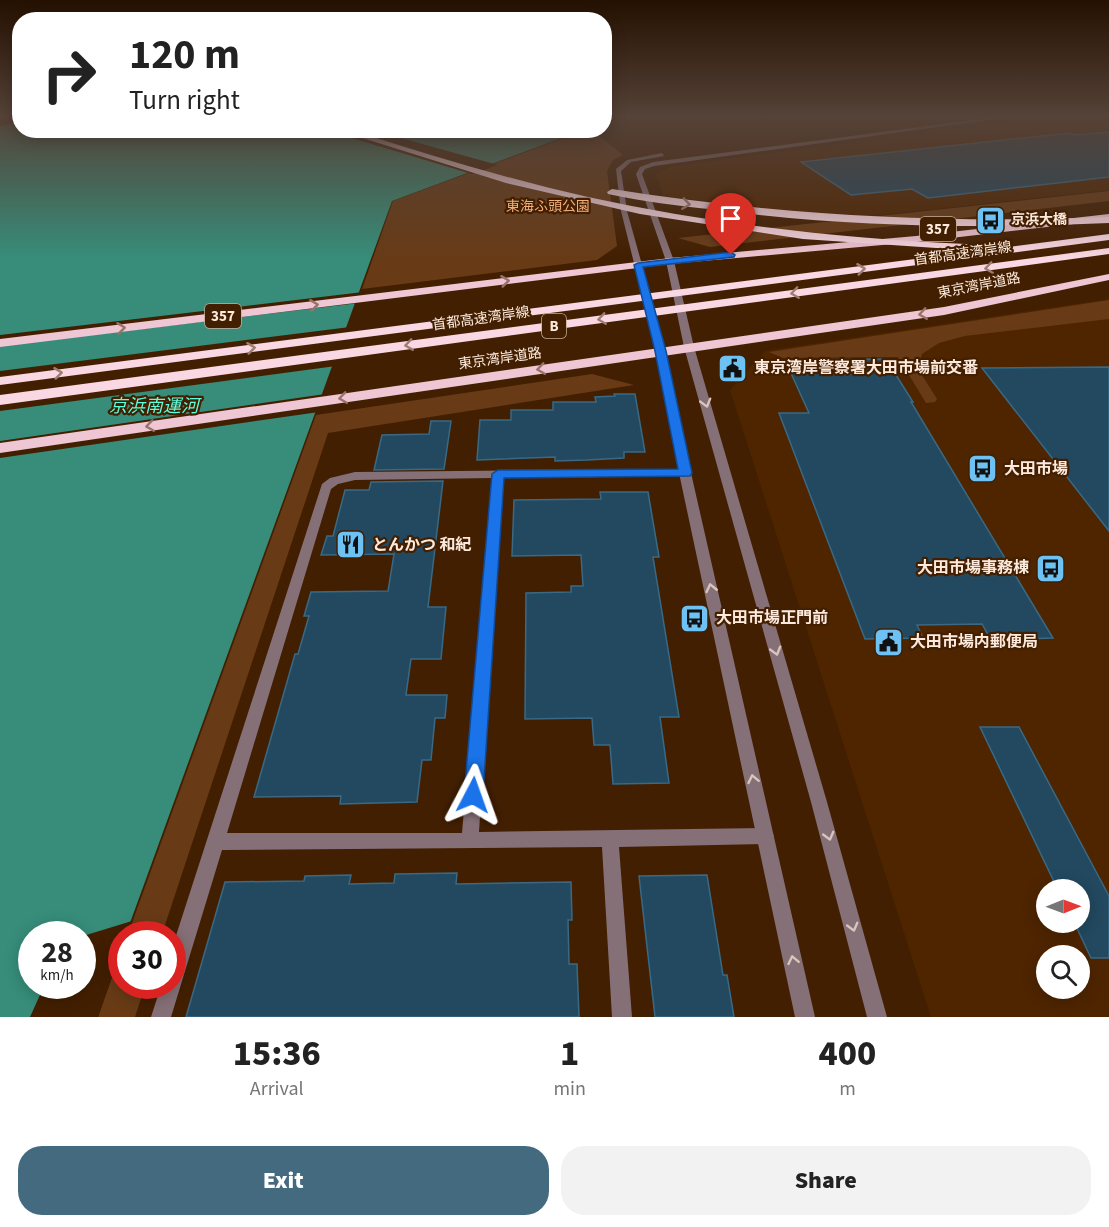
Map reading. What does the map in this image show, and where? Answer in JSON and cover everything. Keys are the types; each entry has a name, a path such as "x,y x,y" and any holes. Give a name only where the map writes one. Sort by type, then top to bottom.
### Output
{"highway":[{"name":"B","path":"458,164 534,187 696,220 800,234 882,242 1032,250 1109,250"},
{"path":"481,164 596,190 720,208 846,220 984,224 1109,219"},
{"name":"357","path":"0,343 1109,208"},
{"name":"357","path":"767,251 916,239 1109,219"},
{"name":"首都高速湾岸線","path":"0,381 1109,237"},
{"name":"首都高速湾岸線","path":"0,400 1109,250"},
{"name":"東京湾岸道路","path":"0,448 944,311 1109,277"},
{"path":"1001,298 1109,287"}],"street":[{"path":"624,164 618,170 624,212 661,351 685,473 805,1017"},
{"path":"657,164 646,166 639,174 670,261 689,347 814,783 877,1017"},
{"path":"186,938 326,487 334,481 355,476 685,473"},
{"path":"470,841 498,474"},
{"path":"216,842 765,836"},
{"path":"610,839 622,1017"},
{"path":"162,1017 167,999"}],"shaded area":[{"path":"689,164 1109,164 1109,190 870,216 791,211 663,196 656,175 670,167"},
{"path":"1109,299 1109,1017 931,1017 730,390 765,351"}],"green space":[{"name":"東海ふ頭公園","path":"492,164 611,164 607,171 617,246 597,260 362,289 393,201"},
{"path":"1109,191 1109,201 710,247 678,238"},
{"path":"1109,300 1109,319 965,336 939,343 922,354 918,369 937,399 935,402 926,403 898,357 783,358 769,352"},
{"path":"592,374 634,385 328,433 166,921 133,921 316,415"},
{"path":"108,989 108,999 141,999 135,1017 98,1017"}],"water":[{"name":"京浜南運河","path":"0,164 490,164 392,201 131,921 108,921 108,979 96,1017 0,1017"}],"pier":[{"path":"440,164 498,165 472,174"},
{"path":"363,292 359,303 0,346 0,335"},
{"path":"350,327 336,366 0,411 0,371"},
{"path":"325,394 319,412 0,458 0,441"},
{"path":"108,928 108,988 98,1017 30,1017 38,999 96,999 96,932"}],"building":[{"path":"805,164 1109,164 1109,177 928,198 912,189 851,195"},
{"path":"886,359 1053,638 991,640 982,624 917,625 923,638 865,639 779,413 809,413 785,360"},
{"path":"1109,367 1109,531 982,368"},
{"path":"614,394 635,394 645,452 624,452 624,458 587,460 555,461 555,457 477,460 480,420 511,420 511,410 553,410 553,402 596,402 595,397 615,396"},
{"path":"431,421 451,421 444,469 374,470 382,435 429,434"},
{"path":"443,481 428,607 446,607 441,659 411,659 406,695 447,695 445,718 435,718 431,760 422,760 417,802 340,804 341,796 254,797 295,654 298,654 309,616 304,616 311,592 388,591 394,554 321,555 327,536 333,536 345,490 369,490 371,482"},
{"path":"600,492 648,492 659,557 653,557 679,717 660,717 669,783 613,784 610,745 594,745 592,718 525,719 526,593 571,592 571,586 583,586 581,555 512,556 514,500 601,499"},
{"path":"980,727 1019,727 1109,896 1109,958 1091,958 1090,945 1085,945 1079,933 1090,933 1090,879 1053,879"},
{"path":"457,873 456,884 571,882 572,920 568,920 569,964 577,964 579,1017 186,1017 225,882 304,881 305,876 351,875 349,884 394,883 395,874"},
{"path":"707,875 723,975 727,975 734,1017 655,1017 639,876"}],"place":[{"name":"京浜大橋","path":"990,220"},
{"name":"東京湾岸警察署大田市場前交番","path":"733,368"},
{"name":"大田市場","path":"983,469"},
{"name":"とんかつ 和紀","path":"351,545"},
{"name":"大田市場事務棟","path":"1050,568"},
{"name":"大田市場正門前","path":"695,618"},
{"name":"大田市場内郵便局","path":"889,642"}],"route":[{"path":"473,795 498,474 685,473 661,351 638,265 731,255"}]}
